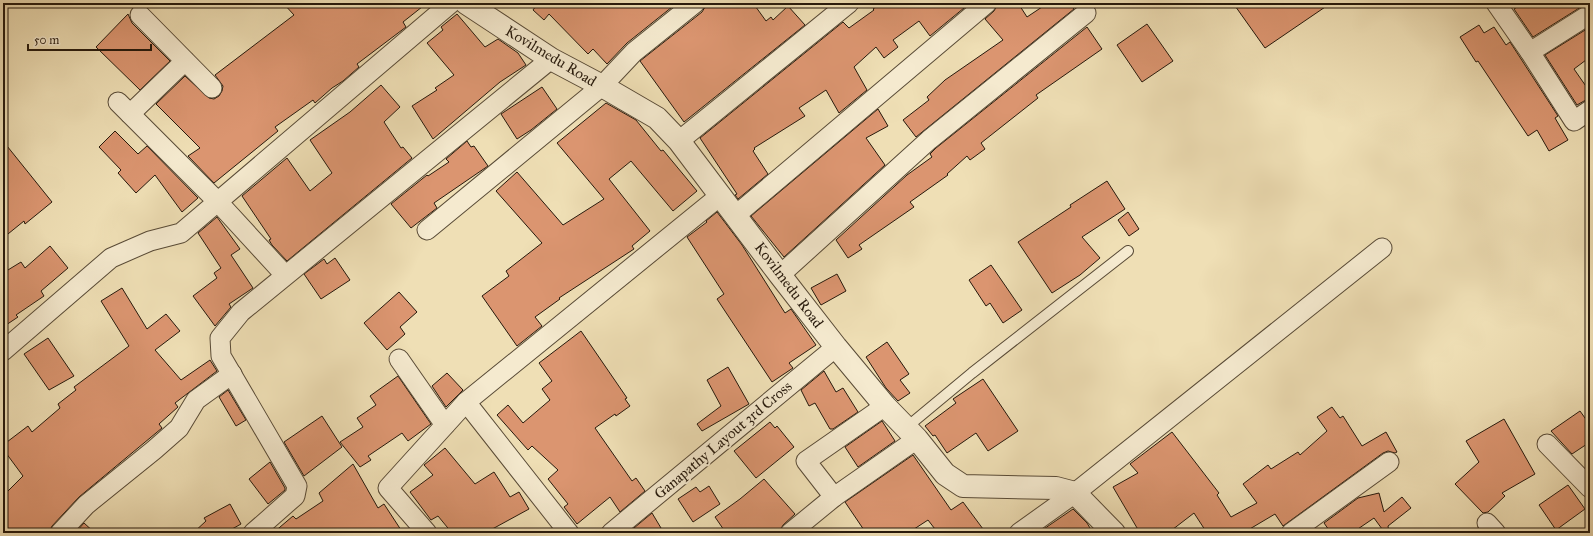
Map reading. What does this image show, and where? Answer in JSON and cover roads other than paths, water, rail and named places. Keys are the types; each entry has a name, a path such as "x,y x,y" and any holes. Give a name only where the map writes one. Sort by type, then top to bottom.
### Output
{"street":[{"path":"3,351 110,258 150,241 181,233 452,3"},
{"name":"Kovilmedu Road","path":"466,3 550,59 602,86 657,118 680,141 836,347 885,406 912,433 945,474 963,486 1056,488 1075,492"},
{"path":"426,230 602,86 634,52 695,3"},
{"path":"680,141 849,3"},
{"path":"736,215 987,3"},
{"path":"1496,3 1530,52 1574,121 1590,110"},
{"path":"780,275 929,140 1086,14"},
{"path":"1530,52 1590,14"},
{"path":"140,15 212,88"},
{"path":"253,533 295,496 297,486 221,356 220,338 241,312 550,59"},
{"path":"185,61 124,108 218,202 285,275"},
{"path":"427,533 388,488 466,402 721,196"},
{"path":"1019,533 1075,492 1382,248"},
{"name":"Ganapathy Layout 3rd Cross","path":"611,533 836,347"},
{"path":"399,359 445,425"},
{"path":"60,533 86,505 179,428 196,400 232,374"},
{"path":"466,402 569,533"},
{"path":"834,497 806,461 885,406"},
{"path":"790,533 912,433"},
{"path":"1547,444 1590,488"},
{"path":"1291,533 1389,462"},
{"path":"1075,492 1114,533"}],"lane":[{"path":"912,433 984,364 1128,251"}]}
